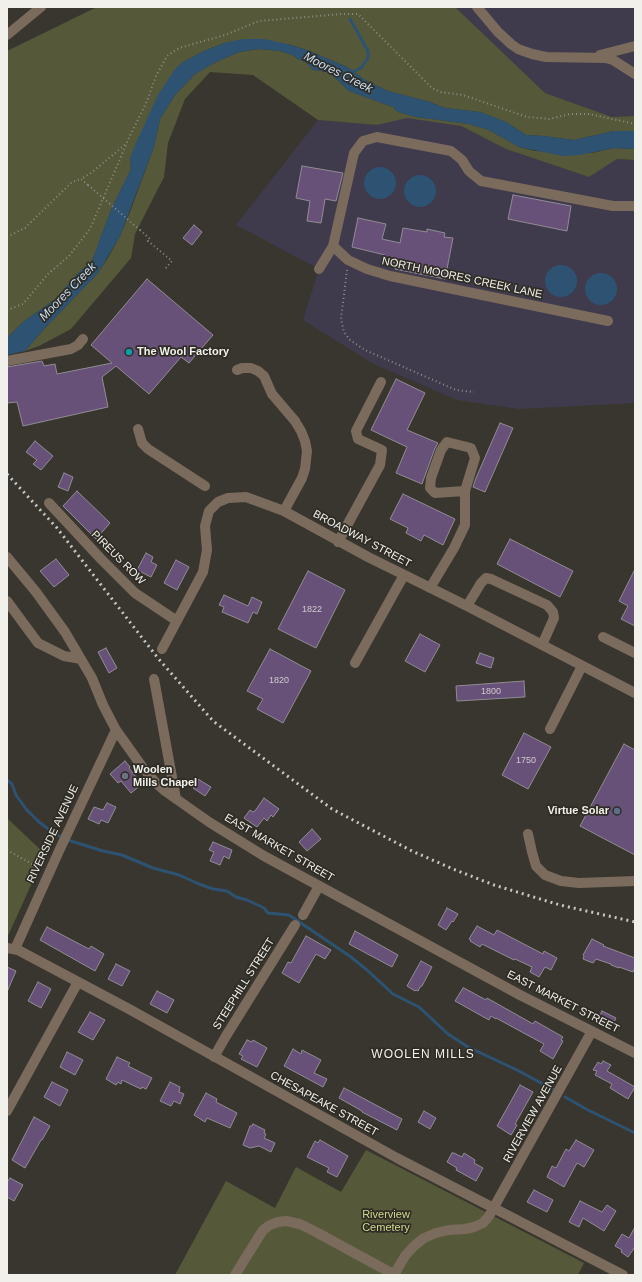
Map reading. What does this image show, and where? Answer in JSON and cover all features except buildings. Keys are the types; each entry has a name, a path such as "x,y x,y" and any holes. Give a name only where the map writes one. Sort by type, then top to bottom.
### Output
{"street":[{"path":"7,35 41,7"},
{"path":"477,7 498,32 518,49 546,58 592,57 613,60 635,74"},
{"path":"592,57 635,46"},
{"path":"319,269 333,246 354,153 363,141 376,137 452,151 462,160 469,171 481,181 613,206 635,206"},
{"name":"NORTH MOORES CREEK LANE","path":"333,246 348,260 367,269 390,276 608,321"},
{"path":"7,361 71,349 78,345 83,339"},
{"path":"237,370 242,368 251,368 264,376 272,394 295,421 305,441 307,451 305,469 302,478 284,510"},
{"path":"338,542 380,465 382,450 358,439 356,431 381,382"},
{"path":"138,430 142,443 148,450 205,486"},
{"path":"430,588 454,548 465,525 465,491 475,458 471,448 447,442 441,450 431,478 430,488 435,493 465,491"},
{"name":"BROADWAY STREET","path":"162,649 206,563 207,550 204,526 207,515 213,506 218,502 228,498 246,497 284,510 338,542 467,606 635,693"},
{"name":"PIREUS ROW","path":"49,503 135,593 177,621"},
{"name":"EAST MARKET STREET","path":"7,557 36,592 65,632 92,678 103,705 116,730 147,773 156,783 176,799 240,842 319,886 520,995 635,1053"},
{"path":"355,663 404,575"},
{"path":"467,606 480,583 486,578 547,605 554,612 554,618 542,645"},
{"path":"7,601 38,643 64,656 81,659"},
{"path":"603,637 635,653"},
{"path":"550,729 582,666"},
{"path":"154,679 176,799"},
{"name":"RIVERSIDE AVENUE","path":"11,948 116,730"},
{"path":"528,834 536,866 546,875 561,881 578,883 635,882"},
{"path":"303,915 319,886"},
{"name":"STEEPHILL STREET","path":"214,1057 295,925"},
{"name":"CHESAPEAKE STREET","path":"11,948 78,982 397,1158 624,1275"},
{"path":"7,1111 78,982"},
{"name":"RIVERVIEW AVENUE","path":"394,1275 405,1256 424,1238 448,1230 474,1227 483,1223 489,1216 592,1031"},
{"path":"235,1275 263,1230 270,1225 286,1220 300,1224 316,1232 394,1275"}],"path":[{"path":"7,310 23,304 48,274 68,256 90,229 126,144 147,101 156,76 167,56 179,48 225,35 258,21 358,14 432,88 440,92 463,95 527,117 549,119 570,114 589,114 635,124"},
{"path":"7,237 26,228 72,182 82,180 126,144"},
{"path":"82,180 140,230 150,239 148,240 172,261 165,269"},
{"path":"348,260 341,319 344,332 350,340 365,350 456,390 474,392"},
{"path":"7,850 43,871"}],"shaded area":[{"path":"455,7 635,7 635,116 612,117 545,93"},
{"path":"407,117 461,126 506,149 589,177 617,159 635,160 635,403 520,409 457,400 374,364 303,320 319,269 236,225 318,120 377,125"}],"green space":[{"path":"97,7 455,7 545,93 612,117 635,116 635,131 614,131 574,140 526,135 506,122 480,112 445,108 430,102 388,91 365,80 347,67 307,50 288,44 228,42 206,50 183,62 130,158 131,169 111,210 92,261 77,274 57,298 23,322 7,338 7,51"},
{"path":"259,49 280,51 292,55 306,62 313,70 329,72 349,91 393,107 398,112 416,117 469,124 489,130 519,147 535,151 592,153 614,148 635,149 635,160 617,159 589,177 506,149 461,126 407,118 377,125 318,120 253,75 210,72 185,99 168,143 164,177 135,234 131,258 71,329 39,346 25,351 98,273 109,256 120,236 130,212 154,147 160,119 175,95 195,74 216,62 239,52"},
{"path":"7,818 45,854 7,938"},
{"name":"Riverview Cemetery","path":"366,1150 584,1263 578,1275 175,1275 226,1181 275,1208 296,1167 341,1192"}],"water":[{"name":"Moores Creek","path":"244,39 264,39 307,50 347,67 365,80 388,91 430,102 445,108 480,112 506,122 526,135 574,140 614,131 635,131 635,149 614,148 580,155 563,156 519,147 489,130 469,124 416,117 398,112 393,107 349,91 329,72 313,70 306,62 292,55 280,51 259,49 239,52 216,62 195,74 175,95 160,119 154,147 120,236 98,273 25,351 7,355 7,338 23,322 57,298 77,274 92,261 111,210 131,169 130,158 136,143 158,95 175,69 183,62 206,50 228,42"},
{"path":"377,167 383,167 393,174 396,183 395,189 389,196 383,199 377,199 367,192 364,186 364,180 371,170"},
{"path":"417,175 423,175 433,182 436,191 435,197 429,204 423,207 417,207 407,200 404,194 404,188 411,178"},
{"path":"558,265 564,265 574,272 577,281 576,287 570,294 564,297 558,297 548,290 545,284 545,278 552,268"},
{"path":"598,273 604,273 614,280 617,289 616,295 610,302 604,305 598,305 588,298 585,292 585,286 592,276"}],"waterway":[{"name":"Moores Creek","path":"350,19 368,51 368,58 361,68 350,73"},
{"path":"7,780 12,784 16,795 26,809 39,822 55,834 71,841 122,855 153,868 179,875 213,889 227,891 236,897 247,900 264,908 268,913 289,915 351,957 393,994 419,1007 448,1034 468,1047 519,1071 554,1090"},
{"path":"565,1097 635,1133"}],"railway":[{"path":"7,474 57,528 157,657 213,721 332,809 412,851 494,885 560,905 635,922"}],"place":[{"name":"The Wool Factory","path":"129,352"},
{"name":"Woolen Mills Chapel","path":"125,776"},
{"name":"Virtue Solar","path":"617,811"}],"district":[{"name":"WOOLEN MILLS","path":"423,1055"}]}
